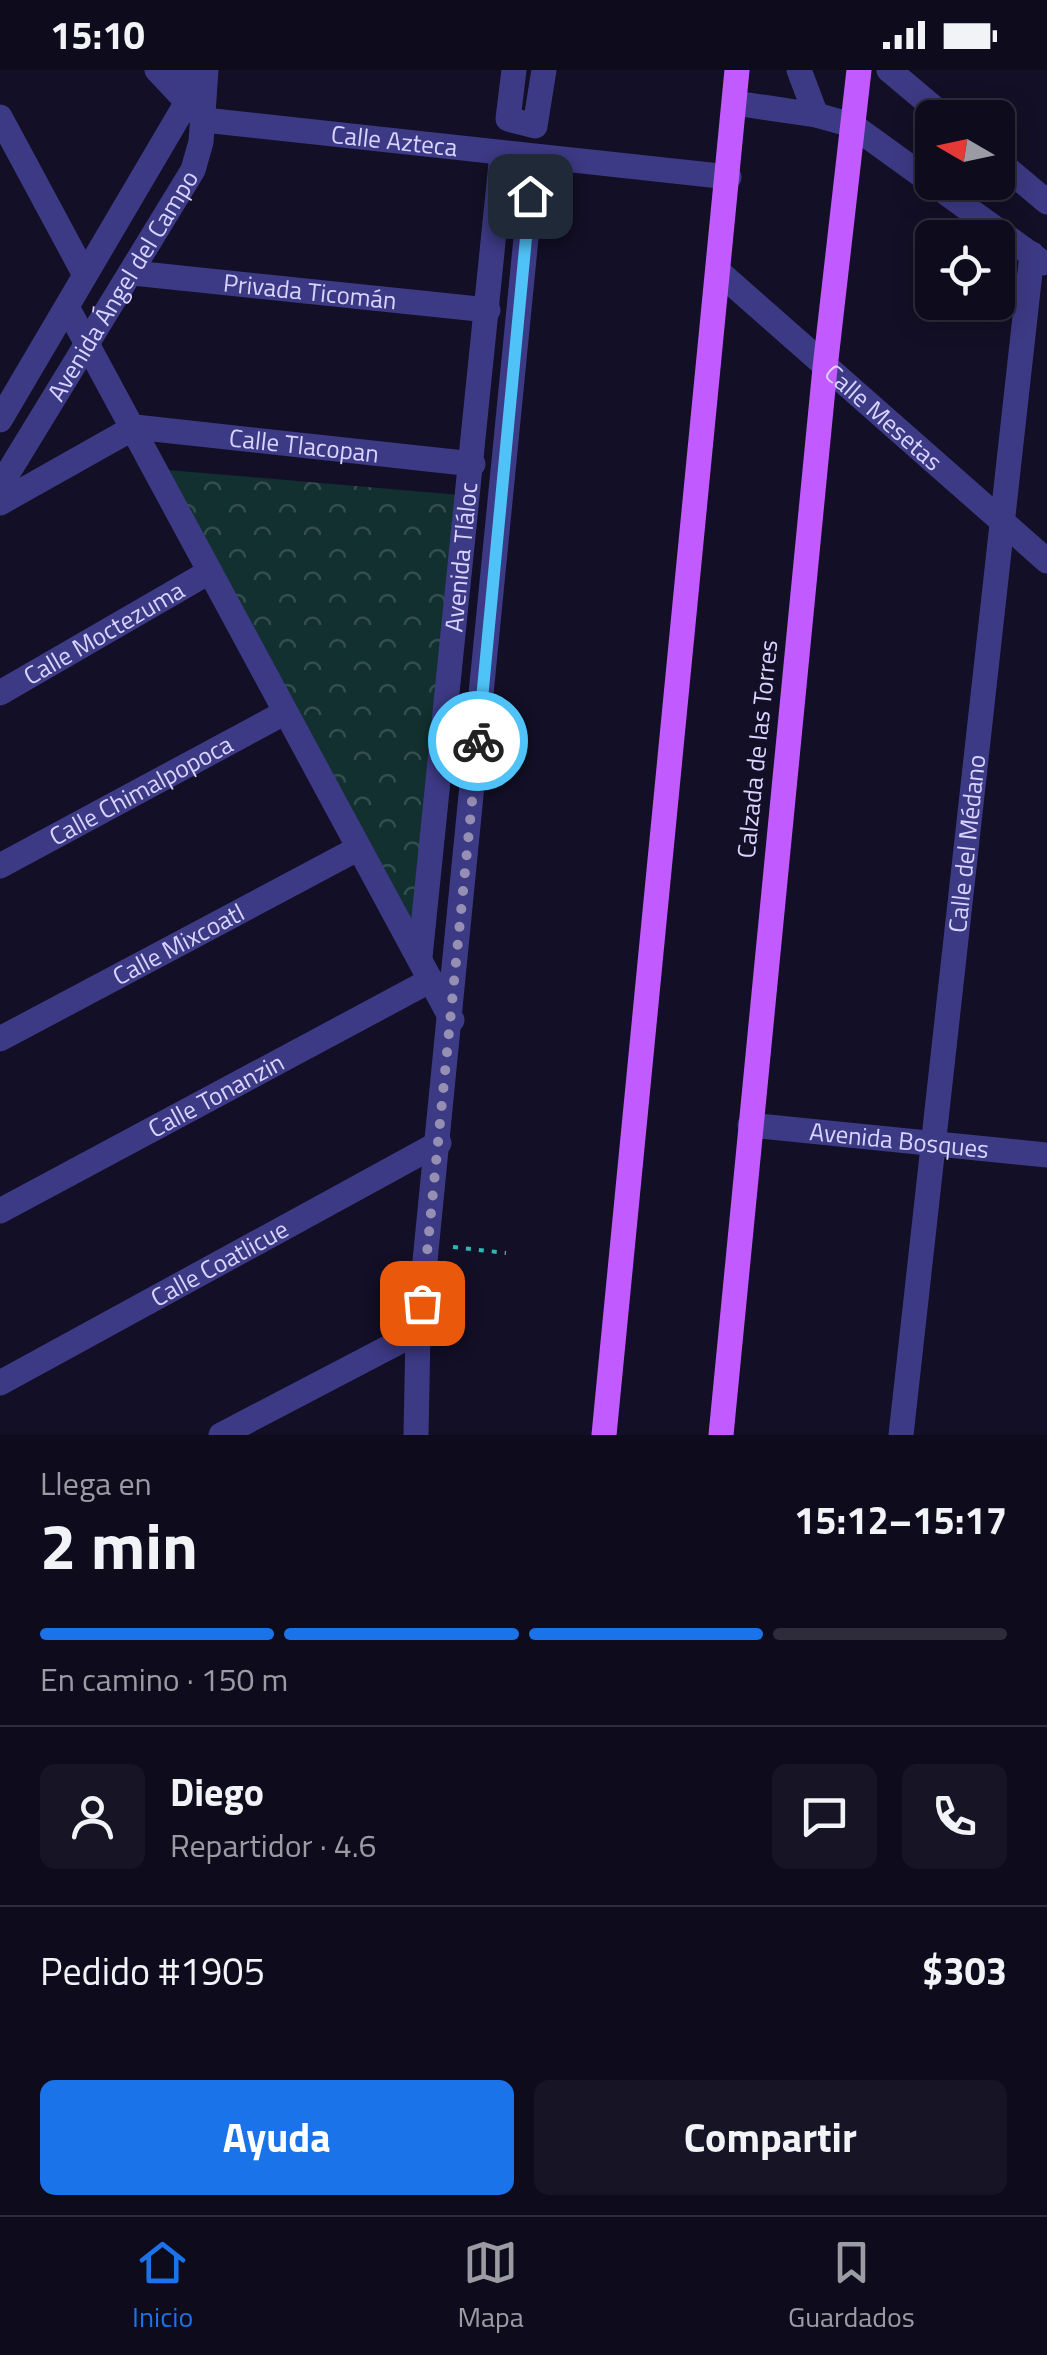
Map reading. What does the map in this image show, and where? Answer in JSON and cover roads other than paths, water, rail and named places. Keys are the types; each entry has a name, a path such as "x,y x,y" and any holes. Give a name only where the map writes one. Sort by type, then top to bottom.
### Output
{"main road":[{"path":"604,1435 737,70"},
{"name":"Calzada de las Torres","path":"721,1435 825,368 859,70"}],"street":[{"path":"157,70 196,111"},
{"name":"Avenida Ángel del Campo","path":"0,420 85,275 196,111 185,70"},
{"name":"Avenida Ángel del Campo","path":"0,486 194,170 196,111 206,70"},
{"path":"514,70 508,119 535,126 544,70"},
{"path":"799,70 816,115"},
{"path":"889,70 925,100"},
{"path":"735,103 852,124 1040,260"},
{"name":"Calle Azteca","path":"196,111 502,154 729,177"},
{"path":"0,117 85,275"},
{"name":"Avenida Tláloc","path":"426,969 502,154"},
{"name":"Avenida Tláloc","path":"416,1435 418,1332 452,1020 534,157"},
{"path":"1015,175 1047,202"},
{"name":"Calle del Médano","path":"901,1435 1002,519 1040,260"},
{"name":"Privada Ticomán","path":"133,273 488,310"},
{"name":"Calle Mesetas","path":"720,273 1047,561"},
{"path":"66,307 134,426 284,713 452,1020"},
{"path":"0,502 134,426"},
{"name":"Calle Tlacopan","path":"134,426 473,464"},
{"name":"Calle Moctezuma","path":"0,693 209,572"},
{"name":"Calle Chimalpopoca","path":"0,866 284,713"},
{"name":"Calle Mixcoatl","path":"0,1040 358,848"},
{"name":"Calle Tonanzin","path":"0,1211 426,969"},
{"name":"Avenida Bosques","path":"750,1125 1047,1155"},
{"name":"Calle Coatlicue","path":"0,1383 439,1143"},
{"path":"221,1435 418,1332"}]}
